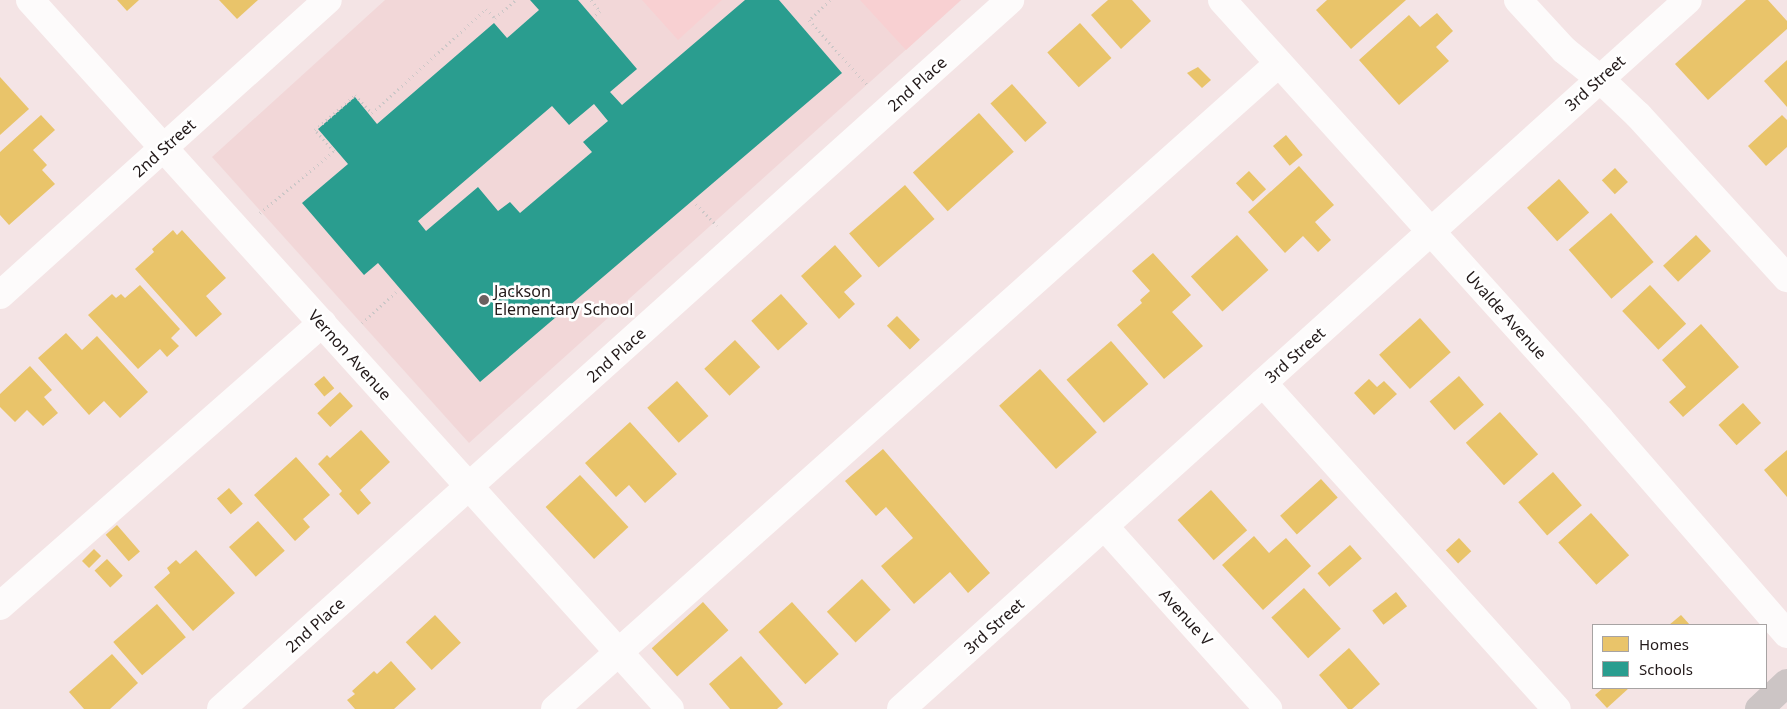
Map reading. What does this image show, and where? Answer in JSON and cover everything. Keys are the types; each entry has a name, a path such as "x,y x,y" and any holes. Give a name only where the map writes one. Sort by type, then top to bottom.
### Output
{"main road":[{"path":"1759,709 1787,683"}],"street":[{"name":"Vernon Avenue","path":"30,0 670,709"},
{"name":"2nd Place","path":"221,709 1010,0"},
{"name":"Uvalde Avenue","path":"1222,0 1600,419 1787,634"},
{"path":"1518,0 1564,50 1600,79 1638,114 1787,278"},
{"name":"3rd Street","path":"901,709 1688,0"},
{"name":"2nd Street","path":"0,294 326,1"},
{"path":"556,709 1279,63"},
{"path":"0,606 98,518 329,331"},
{"path":"1262,384 1557,709"},
{"name":"Avenue V","path":"1104,526 1268,709"}],"path":[{"path":"259,213 334,151 315,130 355,95 372,114 486,9 495,18 516,0"},
{"path":"591,0 600,11 595,15"},
{"path":"830,0 809,20 868,86"},
{"path":"329,331 359,325 396,292"}],"shaded area":[{"name":"Jackson Elementary School","path":"385,0 961,0 469,443 212,157"},
{"path":"642,0 722,0 678,40"},
{"path":"860,0 961,0 906,50"}],"building: Homes":[{"path":"117,0 139,0 127,11"},
{"path":"219,0 258,0 237,19"},
{"path":"1108,0 1132,0 1151,21 1121,49 1091,15"},
{"path":"1327,0 1406,0 1351,49 1316,10"},
{"path":"1746,0 1768,0 1787,21 1787,29 1708,100 1675,64"},
{"path":"1437,13 1453,31 1436,47 1449,61 1399,105 1359,60 1409,15 1420,27"},
{"path":"1080,23 1111,58 1079,87 1047,52"},
{"path":"1787,60 1787,107 1764,81"},
{"path":"1198,67 1211,80 1202,88 1187,73"},
{"path":"0,77 29,109 0,135"},
{"path":"1012,84 1047,123 1025,142 990,103"},
{"path":"979,113 1014,152 948,211 913,173"},
{"path":"41,115 55,130 33,150 47,165 42,170 55,184 9,225 0,215 0,152"},
{"path":"1782,115 1787,120 1787,147 1766,166 1748,146"},
{"path":"1286,135 1303,155 1290,166 1273,146"},
{"path":"1299,166 1334,205 1315,222 1331,240 1318,252 1303,236 1285,253 1248,212"},
{"path":"1615,168 1628,182 1615,194 1602,180"},
{"path":"1249,171 1266,189 1253,202 1236,183"},
{"path":"1559,179 1589,212 1557,241 1527,208"},
{"path":"905,185 935,219 879,268 849,234"},
{"path":"1611,213 1654,262 1611,299 1569,250"},
{"path":"173,230 177,235 182,230 226,278 206,296 222,314 196,337 135,269 154,252 152,249"},
{"path":"1237,235 1268,270 1222,311 1191,276"},
{"path":"1696,235 1711,251 1678,282 1663,266"},
{"path":"835,245 862,276 844,292 855,304 839,319 801,276"},
{"path":"1153,253 1191,295 1172,312 1203,346 1164,379 1117,325 1142,303 1140,300 1150,291 1132,271"},
{"path":"140,285 180,329 171,338 179,346 167,357 160,349 138,369 88,315 112,294 116,298 121,294 125,298"},
{"path":"1650,285 1686,324 1658,350 1622,311"},
{"path":"781,294 808,324 778,350 751,321"},
{"path":"897,316 920,340 910,349 887,326"},
{"path":"1420,318 1451,352 1410,389 1379,355"},
{"path":"1701,324 1739,367 1683,417 1669,402 1686,387 1662,360"},
{"path":"66,333 82,350 97,336 148,392 120,418 104,401 89,415 38,358"},
{"path":"735,340 760,367 730,396 704,369"},
{"path":"1111,341 1148,384 1104,423 1066,380"},
{"path":"30,366 52,390 44,397 58,413 43,426 27,410 15,422 0,407 0,394"},
{"path":"1040,369 1097,432 1056,469 999,406"},
{"path":"324,376 334,388 324,397 314,384"},
{"path":"1459,376 1484,405 1454,430 1430,402"},
{"path":"1369,379 1377,387 1384,381 1397,394 1374,415 1354,393"},
{"path":"677,381 708,416 679,443 647,408"},
{"path":"340,392 353,406 330,427 317,413"},
{"path":"1743,403 1761,423 1737,445 1718,425"},
{"path":"1500,412 1538,454 1504,485 1466,443"},
{"path":"630,422 677,474 645,503 629,485 616,497 585,463"},
{"path":"361,430 390,462 360,490 371,503 358,515 339,494 342,491 318,464 327,455 330,458"},
{"path":"883,449 990,573 968,593 950,572 914,604 881,566 913,538 886,507 876,516 845,481"},
{"path":"1787,450 1787,497 1764,470"},
{"path":"296,457 330,495 303,519 310,527 295,541 254,495"},
{"path":"1553,472 1582,505 1547,535 1518,502"},
{"path":"580,475 628,527 594,559 546,507"},
{"path":"1321,479 1338,498 1297,534 1280,516"},
{"path":"229,488 243,504 231,514 217,498"},
{"path":"1211,490 1247,530 1214,560 1178,520"},
{"path":"1591,513 1629,555 1596,585 1558,542"},
{"path":"258,521 285,551 256,577 229,547"},
{"path":"117,525 140,551 129,561 106,535"},
{"path":"1254,536 1269,553 1286,538 1311,566 1263,610 1222,565"},
{"path":"1459,538 1471,551 1458,563 1446,550"},
{"path":"1350,545 1362,559 1329,587 1318,573"},
{"path":"94,549 101,556 89,568 82,561"},
{"path":"196,550 235,593 193,631 154,587 170,573 167,568 176,560 180,564"},
{"path":"107,559 123,576 110,587 95,571"},
{"path":"862,579 891,610 856,642 827,612"},
{"path":"1304,588 1341,629 1308,658 1271,617"},
{"path":"1396,592 1407,606 1383,625 1372,610"},
{"path":"703,602 728,630 677,676 652,648"},
{"path":"792,602 839,654 805,684 759,632"},
{"path":"157,604 186,637 142,675 113,642"},
{"path":"435,615 461,643 432,670 406,642"},
{"path":"1681,615 1689,624 1670,624"},
{"path":"1349,648 1380,684 1352,709 1348,709 1319,675"},
{"path":"112,654 138,683 110,709 84,709 69,692"},
{"path":"741,656 783,704 777,709 730,709 709,684"},
{"path":"391,661 416,689 394,709 355,709 347,700 355,694 352,691 374,671 377,674"},
{"path":"1602,689 1628,689 1607,708 1595,695"}],"building: Schools":[{"path":"530,0 578,0 637,69 610,92 622,105 745,0 779,0 842,73 480,382 378,263 364,275 302,203 348,164 318,129 355,97 377,124 494,23 507,38 539,10","holes":["594,104 608,121 583,142 592,152 520,213 510,202 498,211 478,187 426,231 418,221 552,106 569,125"]}],"place":[{"name":"Jackson Elementary School","path":"484,300"}]}
